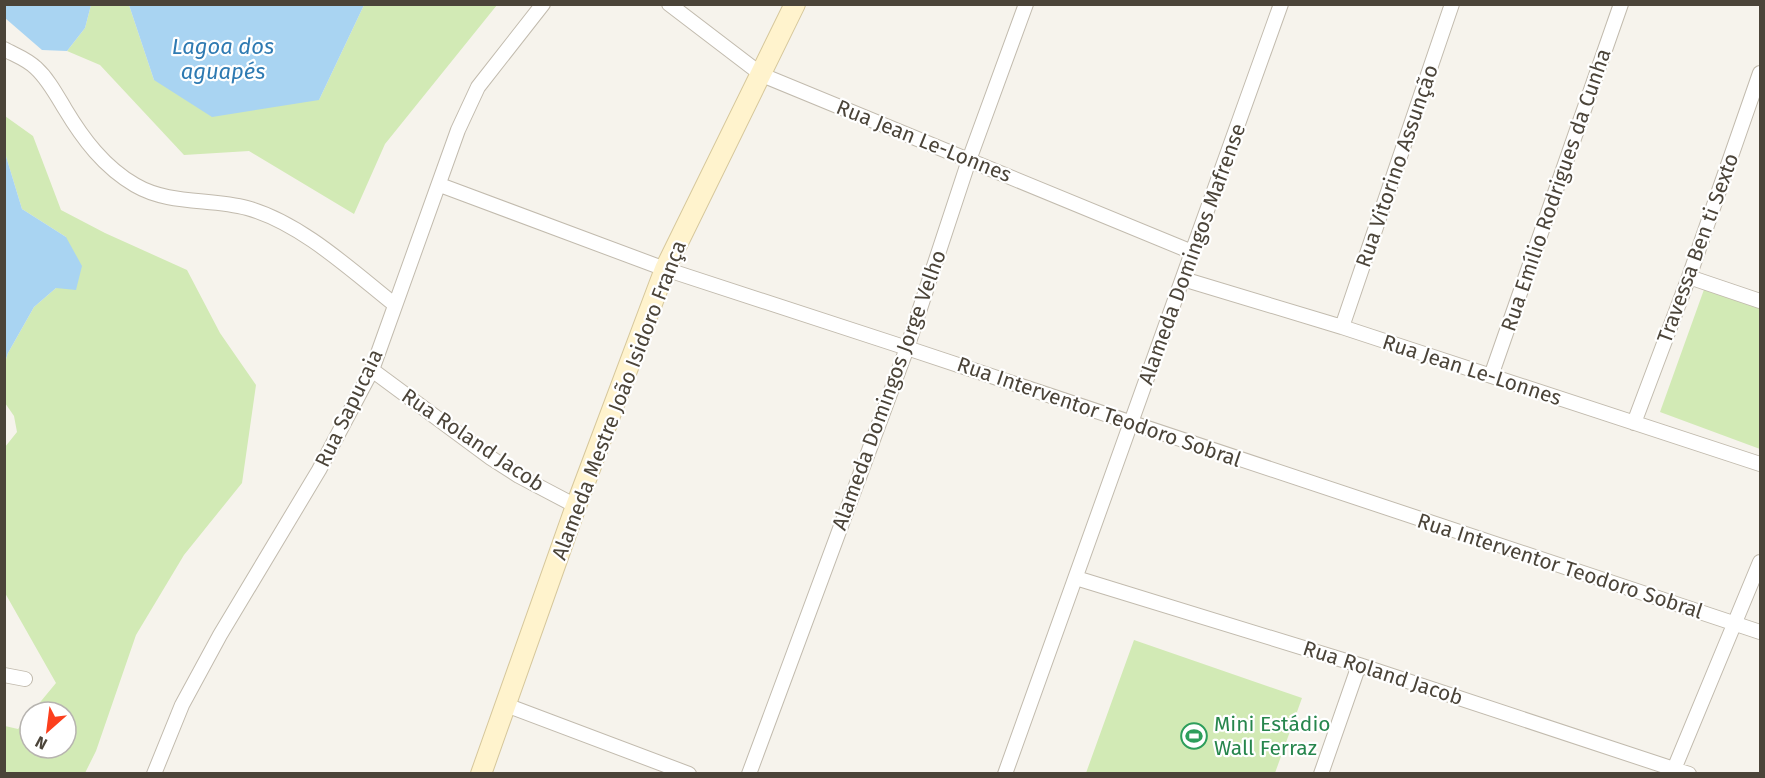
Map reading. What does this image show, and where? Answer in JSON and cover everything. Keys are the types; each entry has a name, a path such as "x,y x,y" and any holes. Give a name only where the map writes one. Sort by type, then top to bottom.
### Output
{"main road":[{"name":"Alameda Mestre João Isidoro França","path":"481,774 576,506 665,269 795,4"}],"street":[{"name":"Rua Sapucaia","path":"154,774 188,695 220,635 319,470 372,370 458,130 478,87 543,4"},
{"name":"Rua Jean Le-Lonnes","path":"669,4 762,75 1192,252"},
{"name":"Alameda Domingos Jorge Velho","path":"749,774 908,348 969,160 1026,4"},
{"name":"Alameda Domingos Mafrense","path":"1005,774 1281,4"},
{"name":"Rua Vitorino Assunção","path":"1342,327 1452,4"},
{"name":"Rua Emílio Rodrigues da Cunha","path":"1491,376 1621,4"},
{"path":"4,49 26,60 40,72 55,91 81,134 98,155 136,186 158,195 245,207 269,215 301,233 395,305"},
{"name":"Travessa Ben ti Sexto","path":"1634,423 1689,277 1761,73"},
{"name":"Rua Interventor Teodoro Sobral","path":"440,184 665,269 1761,632"},
{"path":"1689,277 1761,301"},
{"name":"Rua Jean Le-Lonnes","path":"1183,279 1342,327 1761,464"},
{"name":"Rua Roland Jacob","path":"372,370 491,458 519,476 576,506"},
{"path":"1673,771 1761,561"},
{"name":"Rua Roland Jacob","path":"1076,578 1359,665 1673,771 1689,774"},
{"path":"1321,774 1359,665"},
{"path":"4,675 25,679"},
{"path":"506,705 689,774"}],"green space":[{"path":"91,5 129,5 154,80 319,100 364,5 497,5 385,144 354,214 249,151 184,155 100,65 67,51 85,28"},
{"path":"5,116 33,136 61,210 105,233 187,270 220,333 256,385 242,483 184,555 136,635 96,751 85,773 5,773 5,726 18,729 18,760 78,760 78,700 42,700 56,683 5,593 5,447 17,432 14,416 5,403 5,362 34,307 56,288 66,237 22,209 5,153"},
{"path":"1706,284 1760,304 1760,449 1660,412"},
{"name":"Mini Estádio Wall Ferraz","path":"1134,640 1302,698 1275,773 1086,773"}],"water":[{"name":"Lagoa dos aguapés","path":"129,4 364,5 319,100 212,117 154,80"},
{"path":"4,5 91,5 85,28 67,51 42,50 5,18"},
{"path":"5,153 22,209 66,237 82,266 76,290 56,288 34,307 5,362"}],"place":[{"name":"Mini Estádio Wall Ferraz","path":"1194,736"}]}
